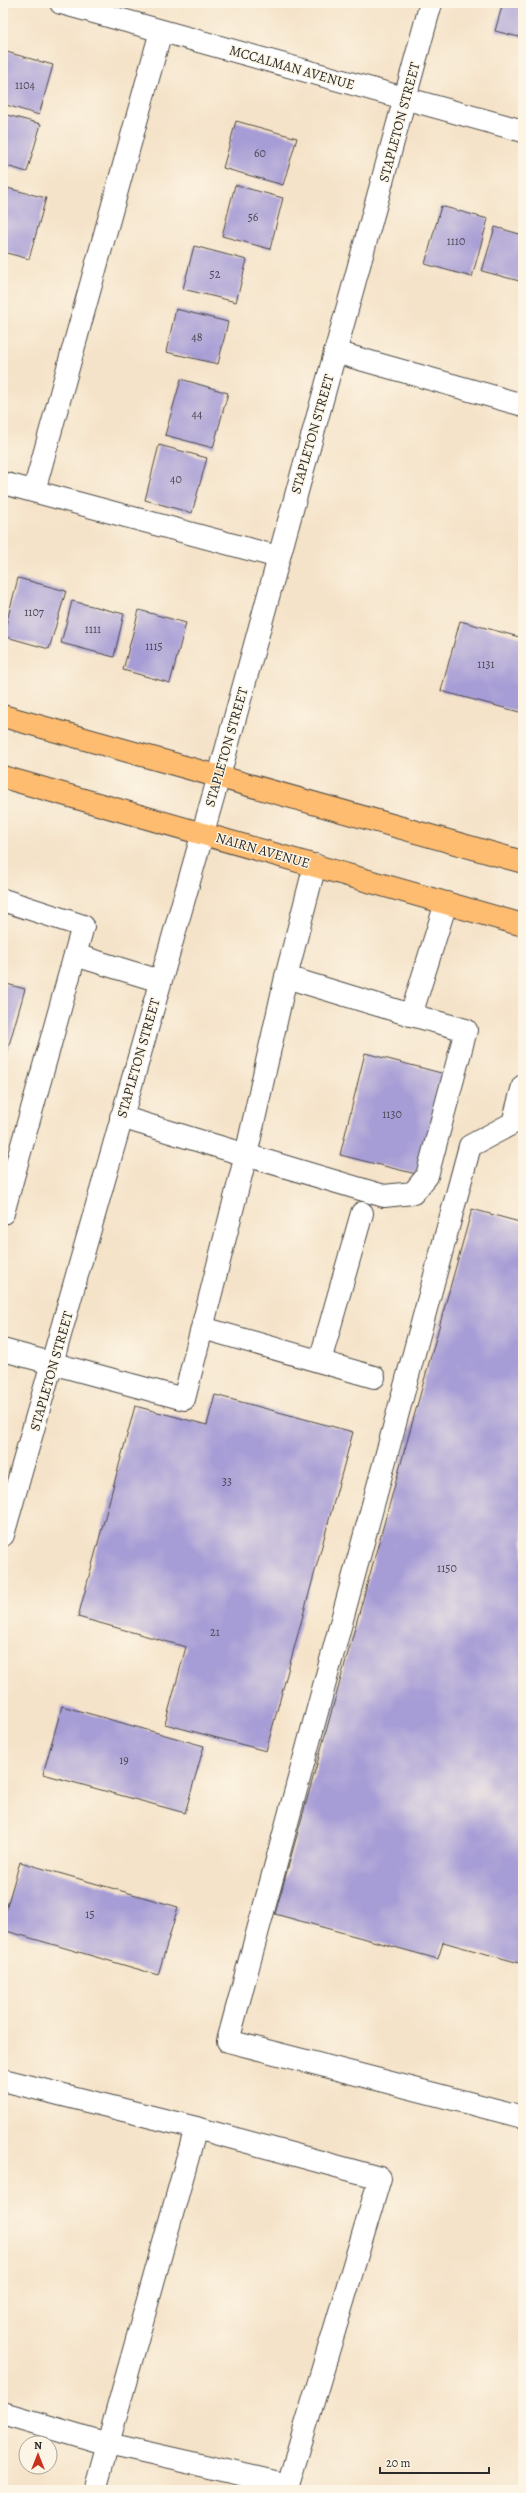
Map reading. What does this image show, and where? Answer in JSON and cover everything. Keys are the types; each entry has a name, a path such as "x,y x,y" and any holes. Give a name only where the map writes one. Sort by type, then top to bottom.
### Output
{"main road":[{"path":"3,716 523,862"},
{"name":"NAIRN AVENUE","path":"3,777 202,832 523,925"}],"street":[{"name":"MCCALMAN AVENUE","path":"61,3 523,131"},
{"name":"STAPLETON STREET","path":"3,1535 54,1364 121,1117 219,776 278,557 406,99 431,3"},
{"path":"34,491 161,31"},
{"path":"335,352 523,405"},
{"path":"3,483 278,557"},
{"path":"3,1350 184,1399 246,1155 286,977 315,865"},
{"path":"3,900 83,926 3,1213"},
{"path":"411,1014 446,903"},
{"path":"75,955 160,981"},
{"path":"121,1117 384,1196 413,1193 427,1176 466,1030 286,977"},
{"path":"523,1086 513,1123 470,1146 228,2041 523,2118"},
{"path":"320,1361 362,1213"},
{"path":"203,1328 374,1376"},
{"path":"3,2080 196,2128 380,2178 292,2487 108,2444 3,2413"},
{"path":"95,2490 196,2128"}],"building":[{"path":"503,3 523,3 523,38 495,31"},
{"path":"3,51 53,65 39,115 3,104"},
{"path":"3,114 41,124 27,172 3,165"},
{"path":"236,121 297,138 283,185 223,168"},
{"path":"235,185 283,198 270,249 222,236"},
{"path":"3,187 46,198 29,259 3,252"},
{"path":"441,206 488,219 472,277 425,264"},
{"path":"495,227 523,235 523,282 482,271"},
{"path":"194,246 247,260 236,302 183,289"},
{"path":"176,309 228,322 218,364 166,352"},
{"path":"181,379 228,393 213,448 165,435"},
{"path":"159,445 207,458 192,513 145,500"},
{"path":"18,578 66,591 49,649 3,636"},
{"path":"72,601 124,614 114,657 61,643"},
{"path":"139,610 186,623 170,683 123,670"},
{"path":"460,621 523,638 523,713 441,691"},
{"path":"3,983 25,989 3,1066"},
{"path":"365,1053 445,1074 420,1175 340,1155"},
{"path":"472,1209 523,1223 523,1964 443,1942 438,1959 275,1914"},
{"path":"215,1395 353,1432 266,1751 165,1724 186,1647 78,1617 135,1406 207,1425"},
{"path":"62,1706 204,1746 185,1813 43,1774"},
{"path":"20,1862 178,1907 158,1975 3,1930 3,1920"}]}
